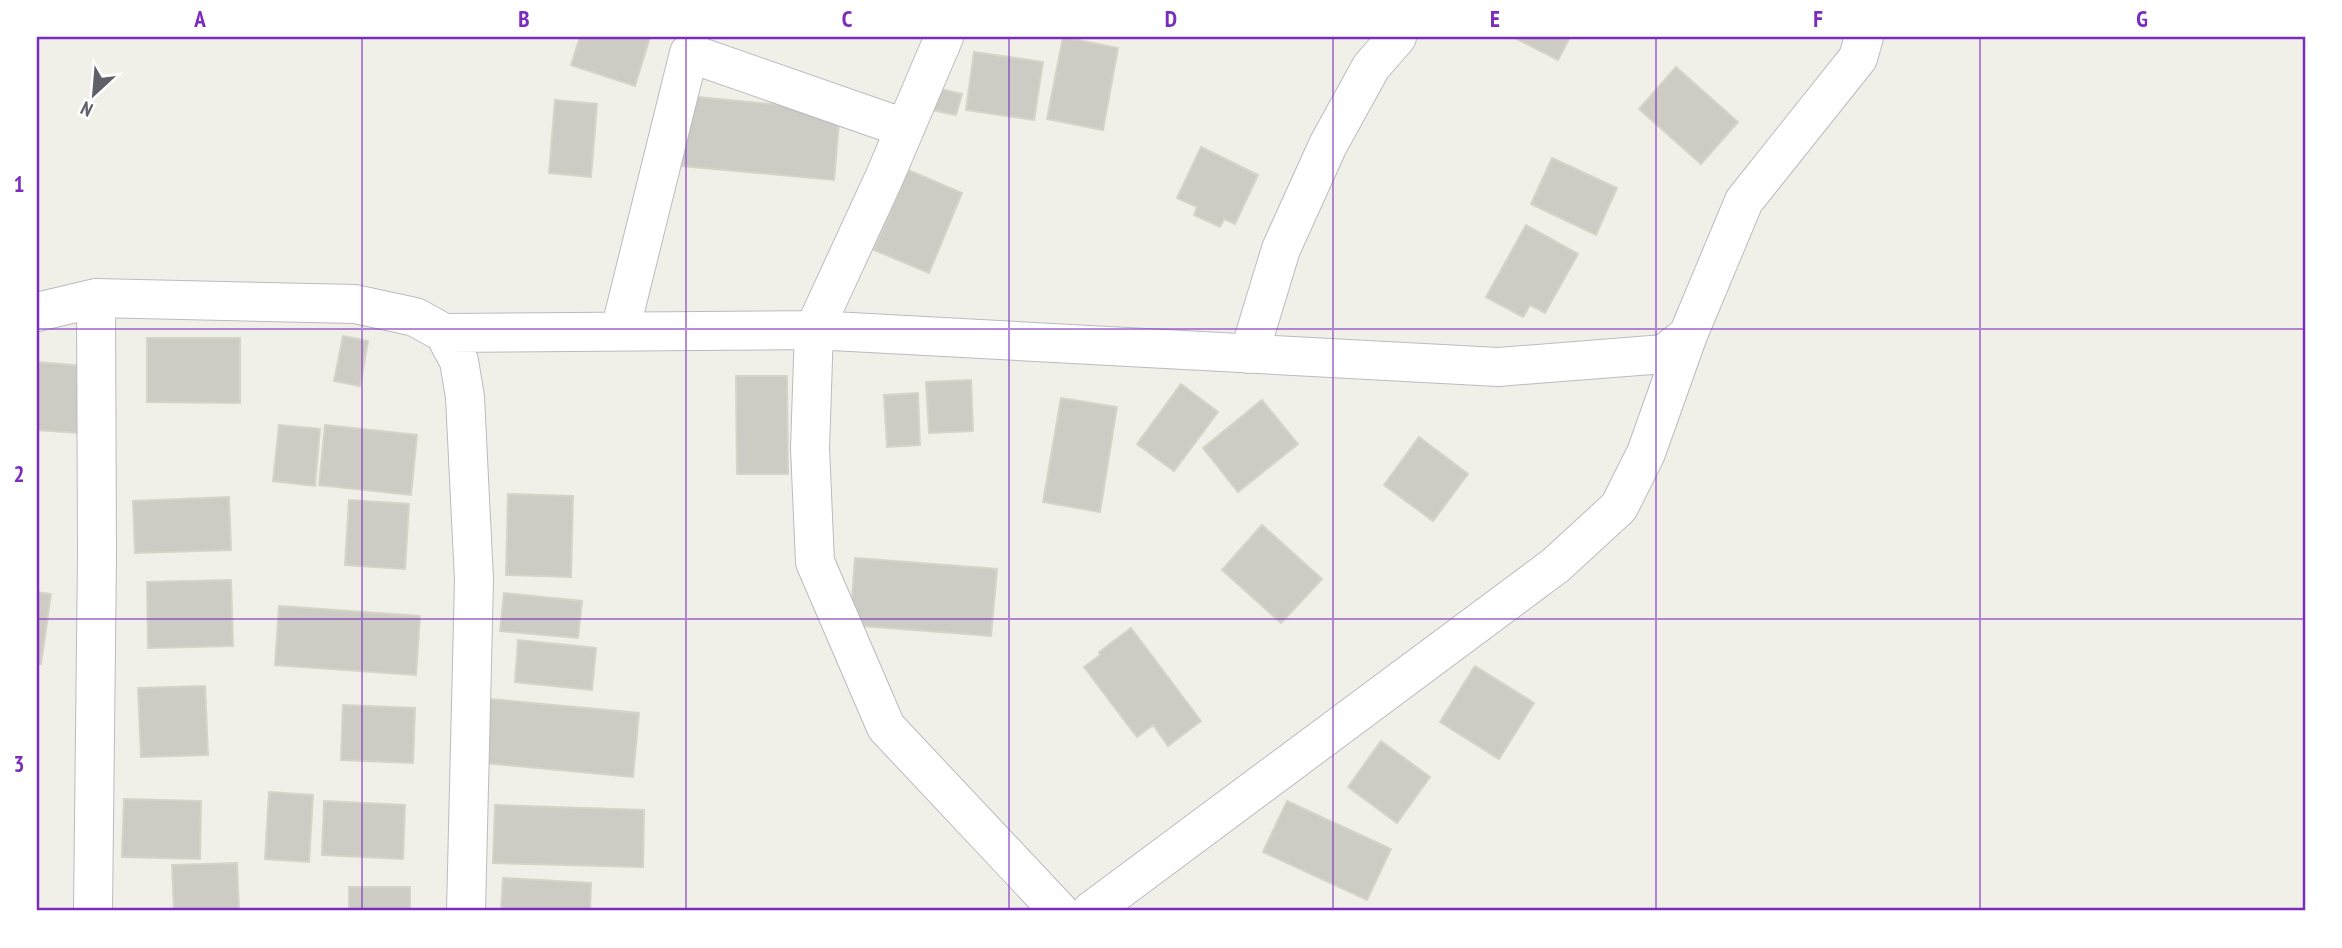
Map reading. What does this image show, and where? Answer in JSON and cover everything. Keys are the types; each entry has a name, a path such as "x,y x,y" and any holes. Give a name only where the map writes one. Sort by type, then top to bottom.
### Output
{"street":[{"path":"944,37 884,178 814,330 810,448 815,562 886,727 1059,911"},
{"path":"1250,354 1281,249 1328,145 1371,66 1397,37"},
{"path":"1091,911 1556,565 1619,507 1646,453 1688,335 1744,201 1858,58 1864,37"},
{"path":"620,331 689,53 904,128"},
{"path":"37,312 96,298 355,304 415,317 444,333 814,330 1498,367 1664,354 1688,335"},
{"path":"93,911 97,556 96,298"},
{"path":"444,333 458,361 465,397 474,580 466,911"}],"building":[{"path":"580,37 650,37 635,86 571,65"},
{"path":"1063,37 1118,48 1103,130 1047,119"},
{"path":"1513,37 1570,37 1558,60"},
{"path":"974,52 1043,62 1034,120 966,110"},
{"path":"1676,67 1738,122 1701,164 1639,109"},
{"path":"932,87 962,94 956,115 927,109"},
{"path":"688,96 840,111 834,180 682,166"},
{"path":"555,100 597,104 591,177 549,173"},
{"path":"1201,147 1258,175 1235,224 1224,219 1220,227 1194,215 1197,207 1177,198"},
{"path":"1552,158 1617,188 1596,235 1531,204"},
{"path":"908,170 962,193 929,273 874,250"},
{"path":"1526,225 1578,254 1545,313 1530,305 1523,317 1486,297"},
{"path":"343,336 368,341 360,386 334,381"},
{"path":"147,338 240,338 240,403 147,402"},
{"path":"37,362 83,366 78,433 37,430"},
{"path":"736,376 787,376 788,474 737,474"},
{"path":"971,380 973,431 929,433 926,382"},
{"path":"1181,384 1218,412 1174,471 1137,444"},
{"path":"918,393 920,445 887,447 884,395"},
{"path":"1061,398 1117,407 1100,512 1043,502"},
{"path":"1262,400 1298,444 1238,492 1203,448"},
{"path":"279,425 320,429 315,486 273,481"},
{"path":"325,425 417,435 411,495 319,485"},
{"path":"1419,437 1468,474 1433,521 1384,485"},
{"path":"508,494 573,496 571,577 506,575"},
{"path":"229,497 231,550 135,553 133,501"},
{"path":"349,500 409,504 405,569 345,565"},
{"path":"1262,525 1322,579 1281,623 1222,570"},
{"path":"855,558 997,569 991,636 850,625"},
{"path":"231,580 233,646 148,648 147,582"},
{"path":"37,592 51,594 41,664 37,664"},
{"path":"504,593 582,601 578,638 500,631"},
{"path":"279,606 420,616 416,675 275,665"},
{"path":"1131,628 1201,721 1168,746 1153,725 1137,737 1084,667"},
{"path":"518,640 596,648 592,690 515,682"},
{"path":"1475,666 1534,703 1499,759 1440,722"},
{"path":"205,686 208,755 141,757 138,688"},
{"path":"490,699 639,713 633,777 484,763"},
{"path":"343,705 415,708 413,763 341,760"},
{"path":"1381,741 1430,777 1397,823 1348,787"},
{"path":"269,792 313,795 309,862 265,859"},
{"path":"124,799 201,801 200,859 122,857"},
{"path":"324,801 405,805 403,859 322,855"},
{"path":"1287,801 1391,849 1367,900 1263,852"},
{"path":"495,805 644,810 643,867 493,863"},
{"path":"237,863 239,911 174,911 172,865"},
{"path":"503,878 591,883 590,911 501,911"},
{"path":"349,887 410,887 410,911 349,911"}]}
